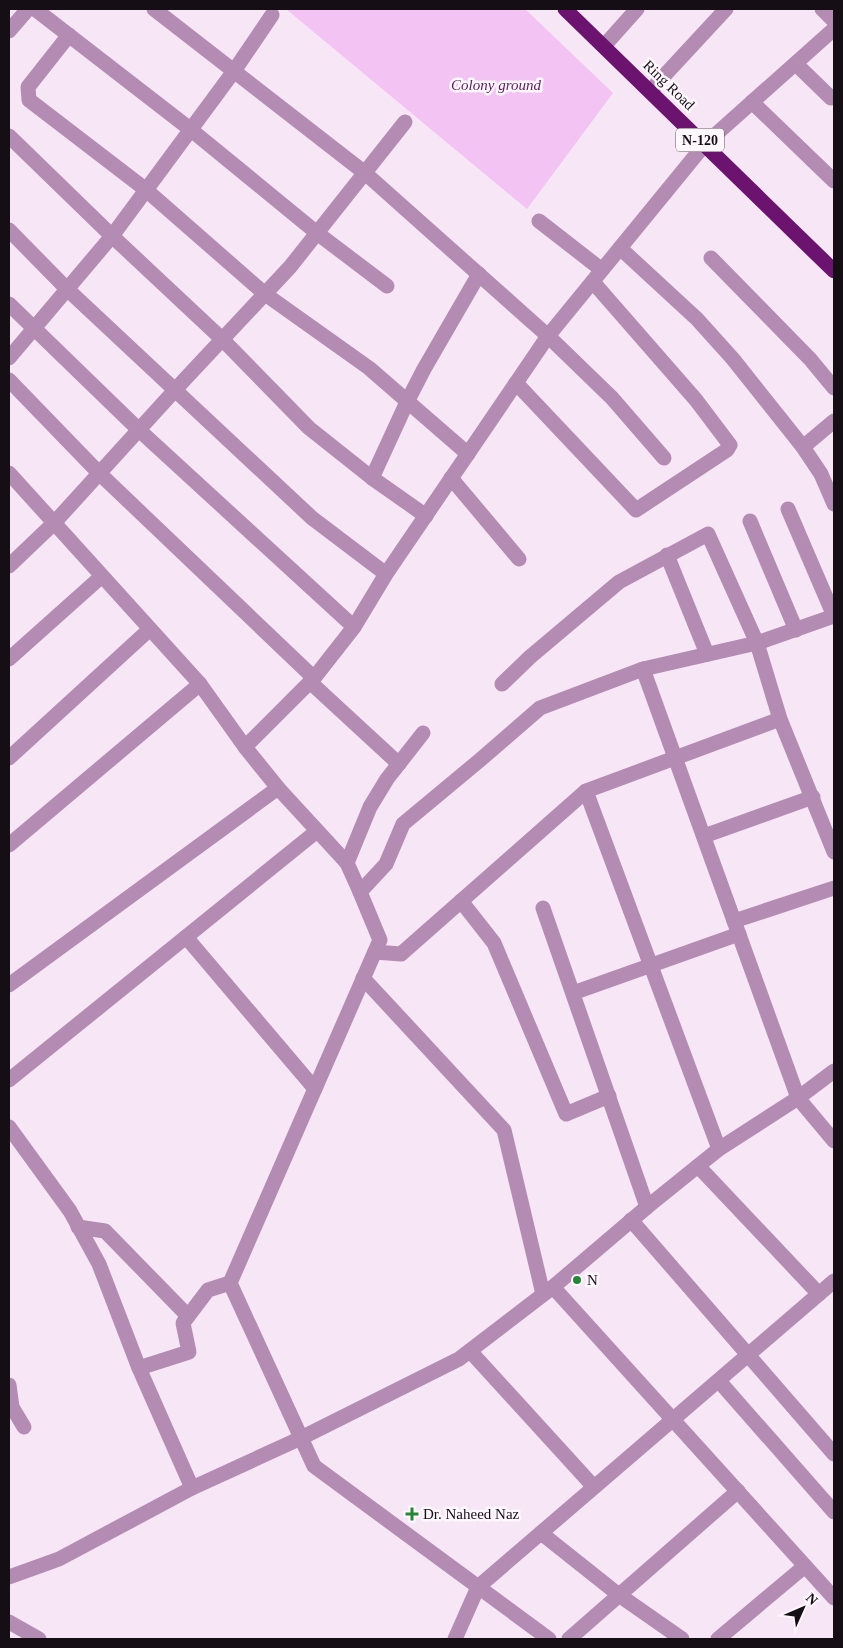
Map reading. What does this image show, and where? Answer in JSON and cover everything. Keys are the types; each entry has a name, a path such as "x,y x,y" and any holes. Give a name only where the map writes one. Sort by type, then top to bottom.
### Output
{"highway":[{"name":"Ring Road","path":"566,9 834,271"}],"street":[{"path":"9,31 28,9"},
{"path":"35,9 190,129 317,234 387,286"},
{"path":"154,9 365,172 548,336 612,398 664,458"},
{"path":"604,46 637,9"},
{"path":"650,91 726,9"},
{"path":"822,9 834,21"},
{"path":"9,358 112,236 144,189 234,71 272,15"},
{"path":"245,747 312,680 354,628 386,574 548,336 705,144 834,29"},
{"path":"69,35 28,87 29,100 144,189 265,294 369,368 468,454"},
{"path":"796,64 831,98"},
{"path":"752,102 834,181"},
{"path":"9,566 54,523 290,267 405,122"},
{"path":"9,136 222,339 309,428 372,478 426,516"},
{"path":"516,383 636,510 728,450 730,444 631,324 597,276 539,221"},
{"path":"9,230 67,289 312,518 386,574"},
{"path":"620,248 697,319 733,359 803,447 828,471 834,504"},
{"path":"711,258 810,359 834,388"},
{"path":"372,478 424,369 479,274"},
{"path":"9,304 139,430 354,628"},
{"path":"9,380 99,473 399,764"},
{"path":"803,447 834,421"},
{"path":"9,473 200,684 245,747 278,788 346,864 360,892 380,940 230,1283 314,1466 478,1587 528,1633 549,1639"},
{"path":"451,478 520,559"},
{"path":"360,892 386,864 403,824 540,708 643,669 757,643 834,616 788,509"},
{"path":"750,521 796,630"},
{"path":"502,684 530,657 620,582 666,555 708,534 757,643 780,719 813,797 828,819 834,852"},
{"path":"666,555 707,654"},
{"path":"9,659 102,576"},
{"path":"9,758 150,629"},
{"path":"643,669 798,1098 834,1141"},
{"path":"9,845 200,684"},
{"path":"375,952 401,954 586,791 780,719"},
{"path":"346,864 370,807 387,779 423,733"},
{"path":"9,985 278,788"},
{"path":"586,791 719,1149"},
{"path":"704,836 813,797"},
{"path":"9,1080 317,831"},
{"path":"572,993 651,965 834,888"},
{"path":"460,901 494,944 566,1114 608,1096"},
{"path":"543,908 647,1206"},
{"path":"186,937 315,1089"},
{"path":"363,978 504,1130 548,1291 673,1420 834,1598"},
{"path":"9,1577 59,1559 192,1488 302,1438 459,1359 548,1291 647,1206 719,1149 798,1098 834,1071"},
{"path":"9,1127 70,1211 99,1264 139,1368 192,1488"},
{"path":"698,1166 819,1294"},
{"path":"631,1220 834,1454"},
{"path":"78,1227 105,1231 188,1316"},
{"path":"455,1639 478,1587 834,1281"},
{"path":"139,1368 189,1352 183,1323 208,1290 230,1283"},
{"path":"470,1350 594,1488"},
{"path":"718,1381 834,1512"},
{"path":"9,1386 12,1407 24,1426"},
{"path":"569,1639 738,1491"},
{"path":"541,1533 619,1595 682,1639"},
{"path":"718,1639 805,1566"},
{"path":"9,1622 39,1639"}],"green space":[{"name":"Colony ground","path":"286,9 525,9 613,93 527,209"}],"place":[{"name":"N","path":"577,1280"},
{"name":"Dr. Naheed Naz","path":"412,1514"}]}
